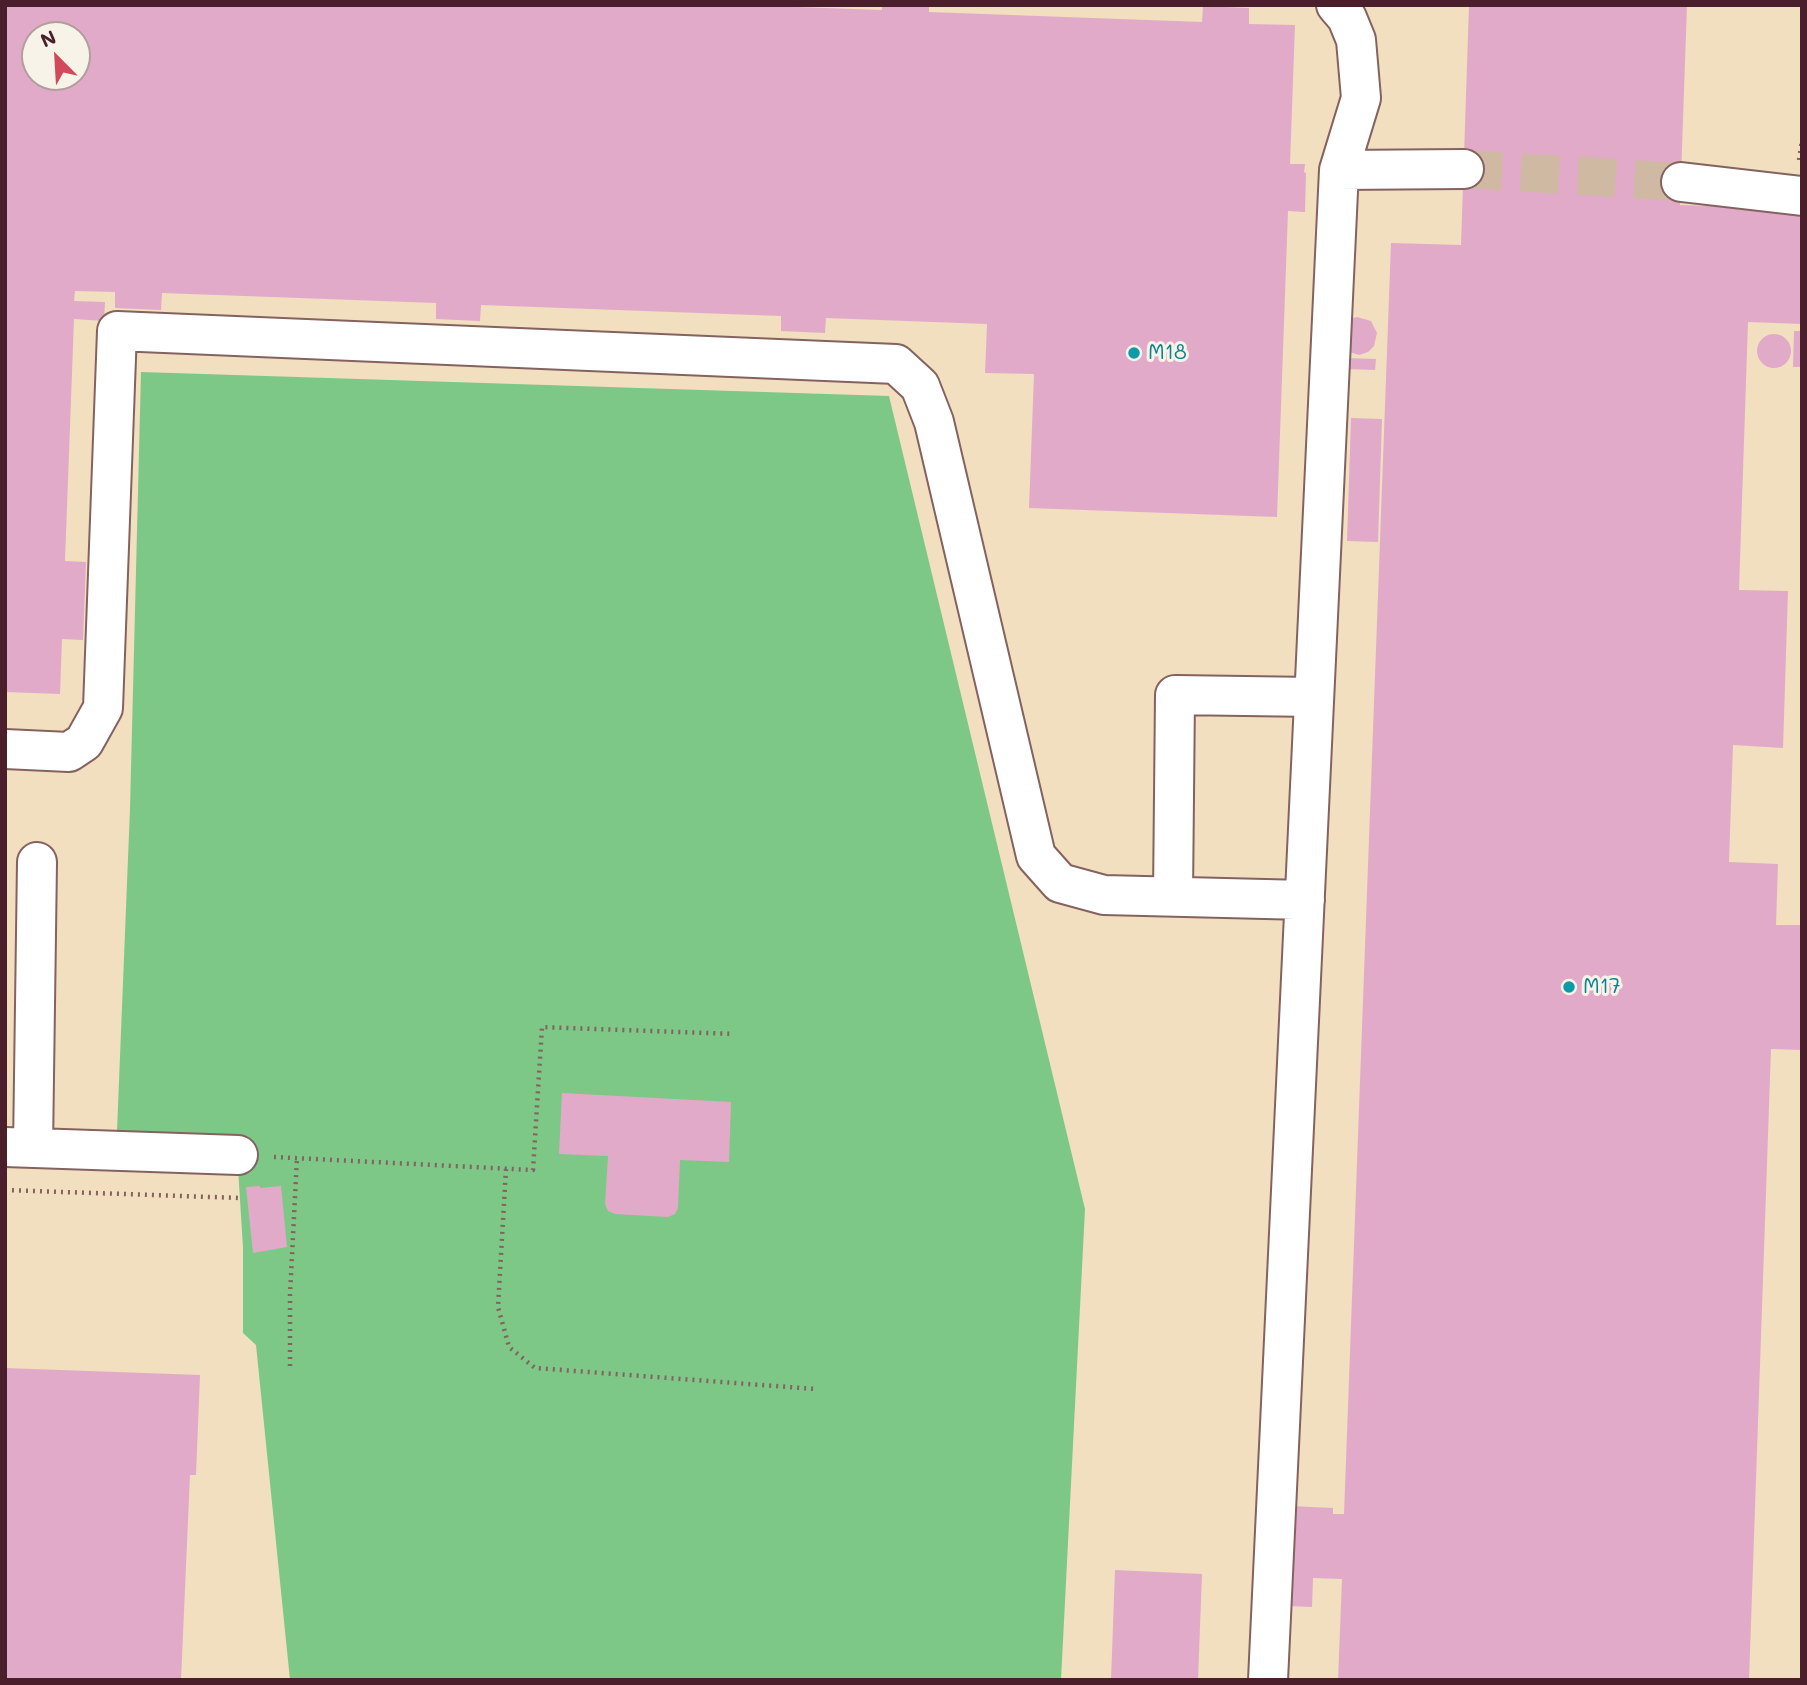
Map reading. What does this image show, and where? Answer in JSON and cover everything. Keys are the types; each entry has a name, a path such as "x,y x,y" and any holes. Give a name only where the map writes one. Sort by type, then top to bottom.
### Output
{"lane":[{"path":"1268,1680 1339,170 1361,98 1356,40 1347,18 1336,5"},
{"path":"1339,170 1464,169"},
{"path":"1681,182 1802,196"},
{"path":"5,749 69,752 84,742 103,708 117,331 896,364 920,386 934,422 1036,856 1060,883 1104,895 1305,900"},
{"path":"1173,896 1175,695 1314,697"},
{"path":"37,862 19,1147 238,1155"}],"path":[{"path":"238,1155 533,1170 542,1027 733,1034"},
{"path":"290,1366 296,1158"},
{"path":"506,1169 498,1307 509,1347 535,1368 815,1389"},
{"path":"5,1190 241,1198"}],"green space":[{"path":"141,372 889,396 1085,1209 1061,1680 290,1680 256,1345 243,1333 243,1248 236,1135 117,1131 130,809"}],"building":[{"name":"M18","path":"5,5 741,5 882,10 882,5 929,5 929,12 1202,22 1203,6 1249,8 1249,24 1295,25 1290,164 1305,164 1305,212 1288,211 1277,517 1029,508 1034,374 985,373 987,324 826,318 825,333 781,331 781,316 481,305 480,321 436,319 436,303 162,293 161,310 115,308 115,292 75,291 74,301 105,302 104,321 74,319 65,561 86,562 83,640 62,639 60,694 5,692"},
{"name":"M17","path":"1469,5 1687,5 1680,205 1802,209 1802,324 1748,322 1739,590 1788,591 1783,748 1733,745 1729,862 1778,864 1776,925 1802,925 1802,1050 1771,1049 1749,1680 1338,1680 1342,1579 1313,1578 1312,1607 1288,1606 1291,1506 1333,1508 1333,1514 1344,1514 1391,243 1461,245"},
{"path":"1357,317 1371,321 1377,333 1374,346 1359,355 1346,351 1349,319"},
{"path":"1794,331 1802,331 1802,367 1793,367"},
{"path":"1774,334 1786,339 1791,351 1786,363 1774,368 1762,363 1757,351 1762,339"},
{"path":"1346,358 1376,359 1375,370 1346,369"},
{"path":"1351,418 1382,419 1378,542 1347,541"},
{"path":"562,1093 731,1102 729,1162 680,1160 678,1208 675,1214 668,1217 615,1214 608,1211 605,1204 608,1156 559,1154"},
{"path":"281,1186 287,1247 253,1253 246,1187"},
{"path":"5,1368 200,1375 196,1475 190,1475 181,1680 5,1680"},
{"path":"1115,1570 1202,1574 1198,1680 1111,1680"}],"tunnel":[{"path":"1464,169 1681,182"}],"place":[{"name":"M18","path":"1134,353"},
{"name":"M17","path":"1569,987"}]}
